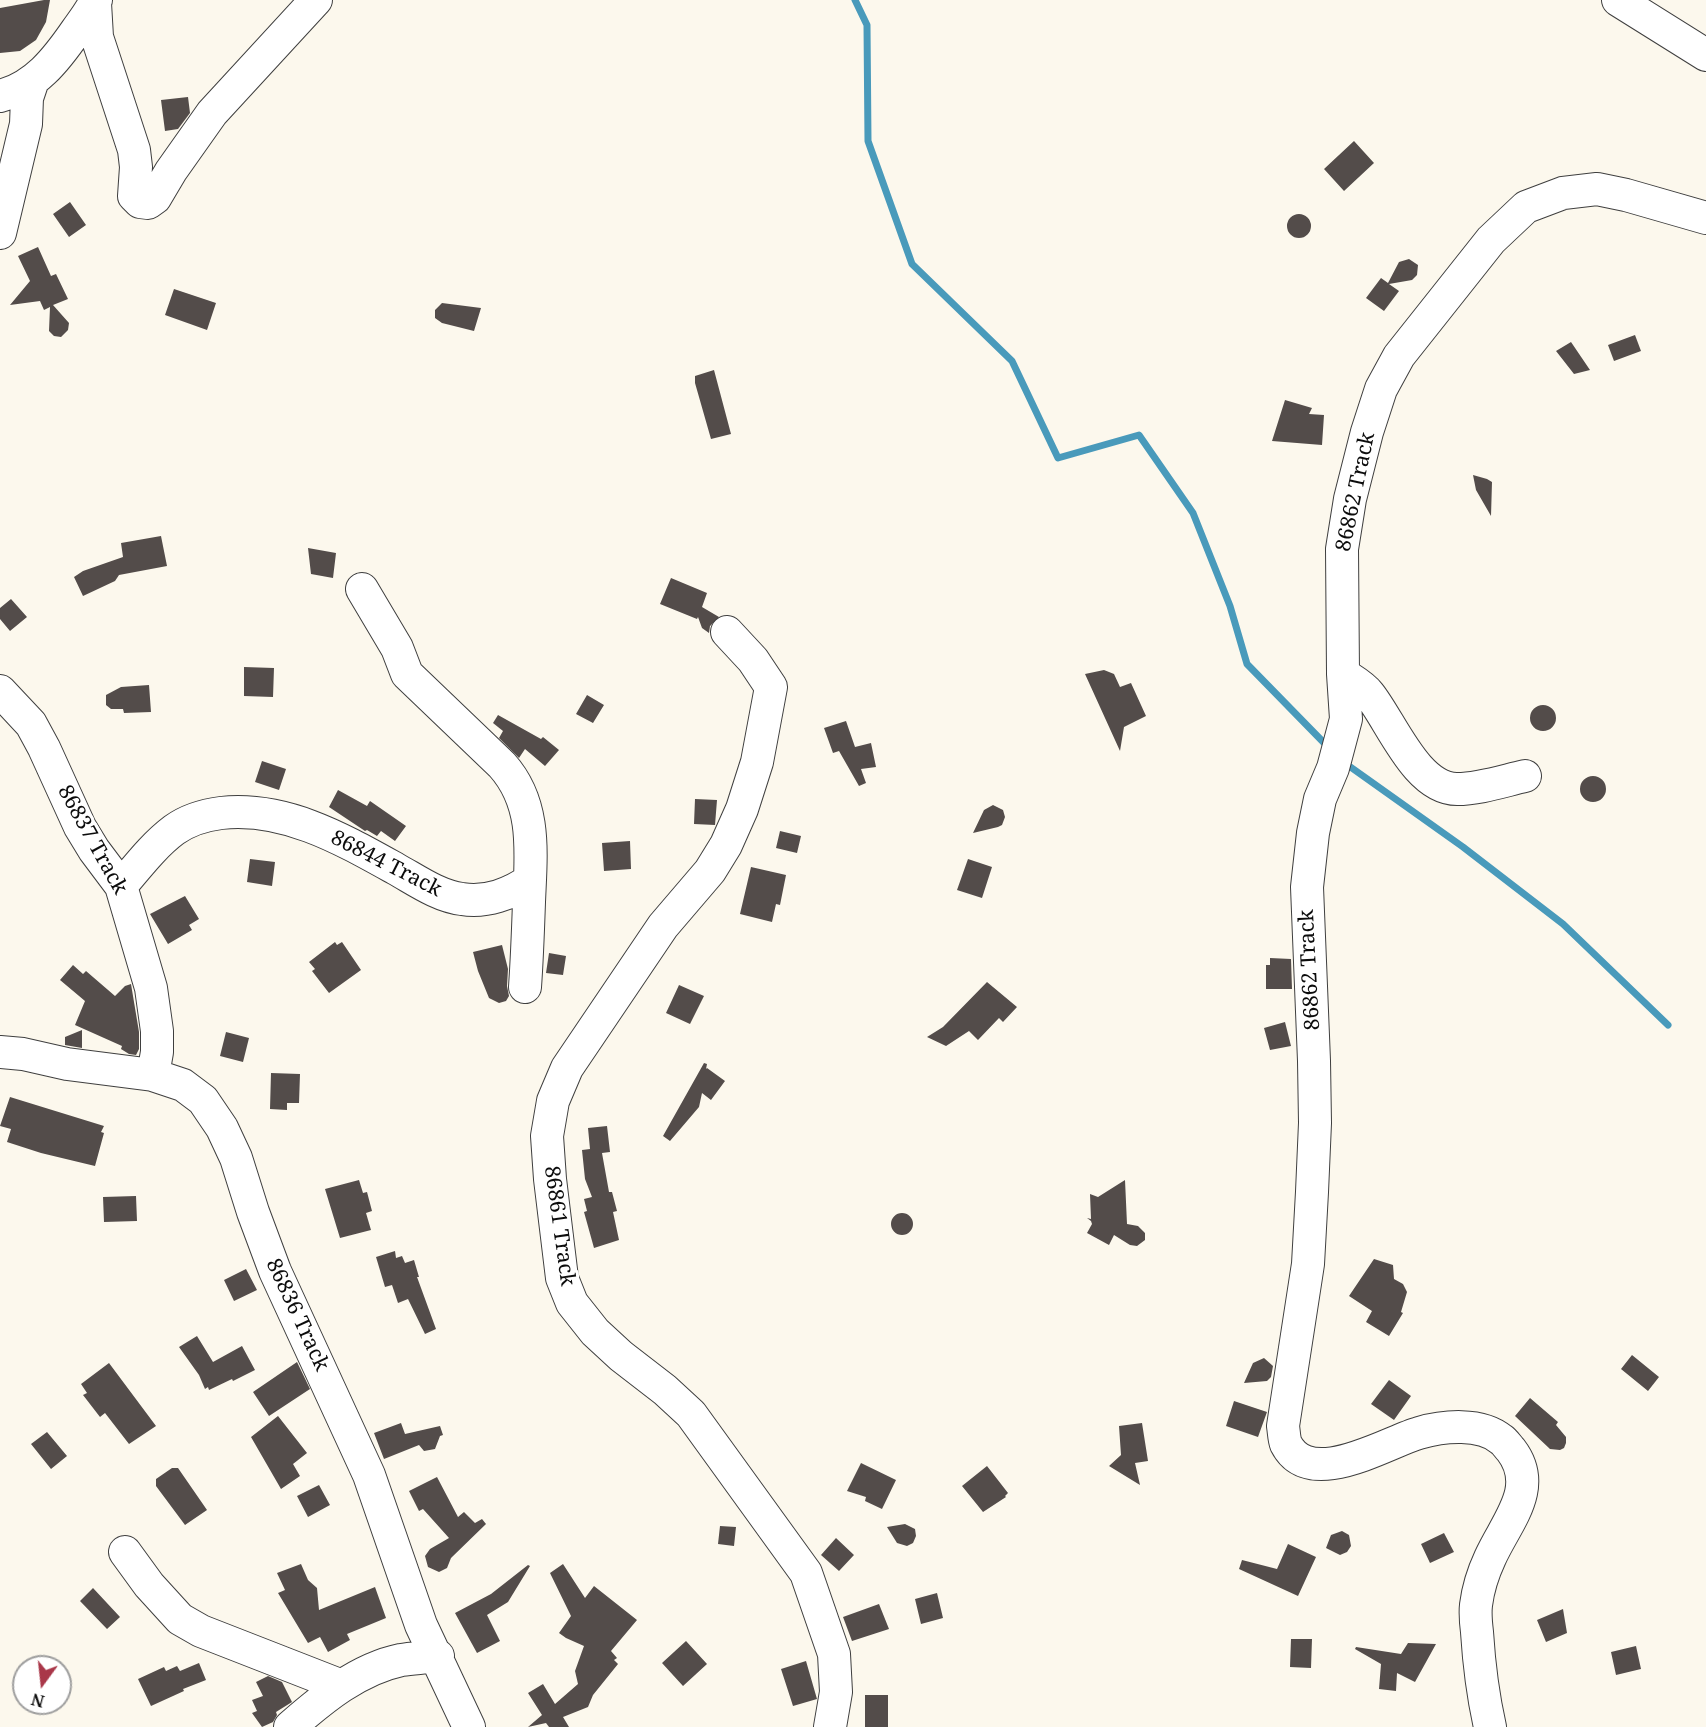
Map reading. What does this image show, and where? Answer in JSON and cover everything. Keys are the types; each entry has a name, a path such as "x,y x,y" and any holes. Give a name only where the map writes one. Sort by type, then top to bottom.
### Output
{"street":[{"path":"96,2 97,37 134,150 136,167 134,196 140,202 148,202 155,198 182,154 212,113 316,0"},
{"path":"1618,0 1706,55"},
{"path":"0,96 24,88 43,73 62,51 96,2"},
{"path":"0,233 26,124 27,98 33,80"},
{"name":"86862 Track","path":"1490,1727 1481,1678 1475,1608 1479,1585 1517,1508 1523,1485 1520,1463 1502,1439 1480,1429 1449,1427 1418,1434 1340,1463 1316,1464 1299,1458 1286,1444 1283,1426 1308,1264 1312,1192 1315,1123 1314,1061 1307,887 1313,833 1320,799 1333,768 1346,719 1343,674 1342,549 1350,499 1367,432 1381,389 1399,356 1491,240 1526,207 1563,193 1597,189 1706,218"},
{"path":"362,589 397,648 407,674 514,778 530,826 532,849 525,987"},
{"name":"86861 Track","path":"727,632 753,660 771,687 757,762 742,809 726,845 710,871 663,926 567,1068 552,1101 548,1136 550,1179 562,1278 572,1303 595,1332 691,1414 806,1573 834,1653 836,1692 830,1727"},
{"path":"1343,674 1368,692 1425,776 1441,785 1455,789 1525,776"},
{"name":"86837 Track","path":"0,691 32,724 80,827 121,886 151,988 157,1031 157,1052 153,1076"},
{"name":"86844 Track","path":"121,886 142,861 175,829 192,820 209,815 248,811 275,815 313,827 351,843 442,894 463,900 500,896 516,890 530,880"},
{"name":"86836 Track","path":"0,1052 153,1076 183,1085 203,1100 222,1128 236,1158 275,1271 369,1475 421,1625 438,1656 469,1727"},
{"path":"125,1552 149,1585 180,1619 201,1631 342,1686"},
{"path":"290,1727 331,1693 366,1672 400,1660 438,1656"}],"building":[{"path":"50,0 46,22 36,40 20,51 0,53 0,8"},
{"path":"188,97 190,113 178,129 165,131 161,100"},
{"path":"1354,141 1374,163 1344,191 1324,169"},
{"path":"70,202 86,225 69,237 53,214"},
{"path":"1299,214 1307,218 1311,226 1307,234 1299,238 1291,234 1287,226 1291,218"},
{"path":"38,247 51,276 56,274 68,299 53,305 69,323 68,330 61,337 54,336 49,331 50,307 44,310 40,301 10,305 30,281 18,256"},
{"path":"1409,259 1418,265 1417,275 1412,280 1389,284 1399,291 1384,311 1366,298 1381,278 1388,283 1399,262"},
{"path":"174,289 216,303 207,330 165,315"},
{"path":"442,303 481,308 474,331 442,323 435,318 435,310"},
{"path":"1635,335 1641,351 1614,361 1608,345"},
{"path":"1571,342 1590,370 1574,374 1556,351"},
{"path":"714,370 731,434 711,439 695,376"},
{"path":"1285,400 1312,408 1309,414 1324,415 1322,445 1272,441"},
{"path":"1473,475 1492,482 1491,516 1476,490"},
{"path":"161,536 167,566 119,575 115,581 83,596 74,577 83,571 123,557 121,543"},
{"path":"308,548 336,553 333,578 311,574"},
{"path":"671,578 707,593 702,607 719,617 710,626 709,633 702,628 698,617 697,619 660,604"},
{"path":"11,599 27,617 10,631 0,619 0,608"},
{"path":"244,667 274,668 273,697 244,696"},
{"path":"1104,670 1114,674 1120,687 1131,683 1146,716 1124,727 1120,751 1085,674"},
{"path":"149,685 151,712 124,713 123,709 111,709 106,705 106,695 121,687"},
{"path":"587,695 604,705 593,723 576,714"},
{"path":"1543,705 1552,709 1556,718 1552,727 1543,731 1534,727 1530,718 1534,709"},
{"path":"498,715 541,739 543,737 559,750 545,766 525,749 519,758 499,738 503,731 493,723"},
{"path":"846,721 855,747 871,743 876,767 861,769 866,783 859,786 839,751 833,753 824,728"},
{"path":"262,761 286,769 279,790 255,782"},
{"path":"1593,776 1602,780 1606,789 1602,798 1593,802 1584,798 1580,789 1584,780"},
{"path":"338,790 367,806 370,801 406,826 395,841 381,831 377,836 365,831 329,807"},
{"path":"695,799 717,800 715,825 694,824"},
{"path":"993,805 1003,810 1005,817 1002,825 973,833 984,810"},
{"path":"780,831 801,836 797,853 776,848"},
{"path":"630,841 631,869 604,871 602,843"},
{"path":"250,859 275,862 272,886 247,882"},
{"path":"968,859 992,867 982,898 957,890"},
{"path":"751,867 786,875 780,905 776,904 772,922 740,914"},
{"path":"185,896 199,919 189,925 192,930 168,944 150,914"},
{"path":"335,942 337,945 342,942 361,970 329,993 312,971 315,969 309,962"},
{"path":"502,945 508,969 509,996 506,1001 499,1003 489,998 473,952"},
{"path":"549,953 566,956 563,975 546,973"},
{"path":"1270,958 1291,959 1292,989 1266,989 1266,965 1270,965"},
{"path":"73,965 83,974 86,971 115,996 125,986 131,984 139,1032 139,1049 136,1055 129,1054 121,1049 122,1046 75,1025 85,1001 60,980"},
{"path":"987,982 1017,1007 1003,1022 999,1018 978,1040 969,1031 946,1046 927,1037 943,1027"},
{"path":"679,985 704,996 690,1024 666,1013"},
{"path":"1285,1022 1291,1046 1270,1050 1264,1028"},
{"path":"82,1030 82,1048 65,1045 65,1037"},
{"path":"226,1032 249,1038 243,1062 220,1056"},
{"path":"704,1063 707,1064 706,1069 725,1081 711,1100 702,1093 699,1107 670,1141 663,1136"},
{"path":"271,1073 300,1074 299,1103 287,1103 287,1110 270,1109"},
{"path":"10,1097 104,1126 95,1166 7,1142 11,1129 0,1126"},
{"path":"607,1126 610,1152 602,1153 609,1192 612,1192 617,1211 613,1212 619,1240 594,1248 584,1212 587,1211 584,1199 592,1197 585,1179 582,1150 590,1149 588,1128"},
{"path":"359,1180 363,1193 367,1192 372,1211 366,1213 371,1230 340,1238 325,1189"},
{"path":"1125,1180 1127,1224 1138,1226 1145,1233 1145,1240 1137,1246 1130,1245 1114,1235 1109,1245 1087,1233 1092,1224 1087,1218 1091,1219 1090,1194 1098,1197"},
{"path":"136,1196 137,1221 104,1222 103,1197"},
{"path":"902,1213 910,1216 913,1224 910,1232 902,1235 894,1232 891,1224 894,1216"},
{"path":"395,1251 396,1258 402,1256 405,1263 414,1260 419,1277 417,1277 436,1329 425,1334 408,1299 398,1303 392,1285 385,1287 376,1257"},
{"path":"1374,1259 1393,1265 1394,1279 1403,1284 1407,1292 1401,1312 1403,1313 1389,1336 1366,1322 1372,1311 1349,1296"},
{"path":"246,1269 257,1290 234,1301 224,1280"},
{"path":"197,1336 213,1362 242,1346 255,1370 233,1381 232,1379 209,1390 208,1387 205,1389 199,1375 179,1347"},
{"path":"1632,1355 1659,1377 1648,1391 1621,1369"},
{"path":"1264,1358 1273,1366 1271,1377 1267,1381 1244,1383 1253,1363"},
{"path":"297,1362 310,1389 269,1416 253,1392"},
{"path":"109,1363 156,1426 129,1444 105,1413 100,1417 83,1395 87,1393 81,1384"},
{"path":"1389,1380 1411,1396 1394,1420 1371,1404"},
{"path":"1530,1398 1558,1422 1556,1425 1566,1437 1564,1448 1550,1449 1515,1416"},
{"path":"1234,1401 1267,1412 1258,1437 1226,1426"},
{"path":"278,1416 307,1453 293,1464 300,1476 281,1489 251,1437"},
{"path":"401,1423 405,1434 440,1426 443,1435 440,1436 435,1449 424,1451 419,1445 384,1459 374,1433"},
{"path":"1142,1423 1148,1461 1135,1463 1140,1485 1109,1466 1121,1455 1119,1426"},
{"path":"47,1432 67,1456 51,1469 31,1444"},
{"path":"861,1463 896,1480 882,1509 865,1501 866,1497 847,1491"},
{"path":"987,1466 1008,1493 1006,1497 983,1512 962,1486"},
{"path":"172,1468 178,1468 207,1510 185,1525 156,1486 156,1479"},
{"path":"437,1477 458,1517 464,1512 475,1523 482,1519 486,1524 451,1558 447,1568 439,1572 428,1567 425,1556 430,1549 449,1538 423,1509 419,1511 409,1491"},
{"path":"319,1485 330,1505 308,1517 297,1496"},
{"path":"905,1524 915,1529 916,1536 913,1543 907,1546 897,1543 887,1527"},
{"path":"720,1526 736,1527 734,1546 718,1544"},
{"path":"1342,1531 1349,1535 1351,1546 1347,1552 1340,1555 1326,1548 1331,1535"},
{"path":"1444,1533 1454,1552 1430,1563 1421,1544"},
{"path":"836,1538 854,1555 839,1571 821,1555"},
{"path":"1288,1544 1316,1557 1298,1596 1239,1569 1242,1560 1277,1569"},
{"path":"301,1564 308,1580 317,1588 319,1610 375,1587 386,1618 347,1634 350,1640 328,1652 320,1637 308,1643 278,1593 285,1590 277,1573"},
{"path":"563,1564 585,1598 594,1586 637,1620 611,1651 617,1658 614,1660 618,1664 593,1695 588,1707 563,1717 569,1727 549,1727 546,1723 528,1727 542,1715 528,1693 543,1684 555,1704 578,1684 575,1671 584,1646 559,1633 571,1616 550,1573"},
{"path":"528,1565 530,1566 508,1602 487,1615 500,1641 477,1653 455,1613 491,1594"},
{"path":"93,1588 120,1617 107,1629 80,1601"},
{"path":"937,1593 943,1618 921,1624 915,1599"},
{"path":"879,1604 889,1629 852,1641 843,1617"},
{"path":"1563,1609 1567,1633 1546,1642 1537,1620"},
{"path":"1291,1639 1312,1639 1311,1668 1290,1667"},
{"path":"686,1641 707,1664 683,1686 662,1663"},
{"path":"1408,1643 1436,1644 1415,1682 1397,1673 1396,1691 1379,1689 1381,1664 1355,1649 1356,1647 1401,1654"},
{"path":"1636,1646 1641,1669 1616,1675 1611,1652"},
{"path":"806,1661 817,1699 793,1706 781,1669"},
{"path":"199,1663 206,1680 151,1706 138,1679 164,1667 166,1671 177,1666 180,1671"},
{"path":"268,1676 282,1682 292,1702 276,1712 277,1715 273,1722 262,1727 252,1713 257,1711 252,1700 263,1696 256,1682"},
{"path":"865,1695 888,1695 888,1727 865,1727"}],"waterway":[{"path":"855,0 867,25 868,141 912,264 1012,361 1058,458 1139,435 1193,513 1230,606 1247,664 1330,749"},
{"path":"1342,761 1463,847 1563,924 1668,1025"}]}
